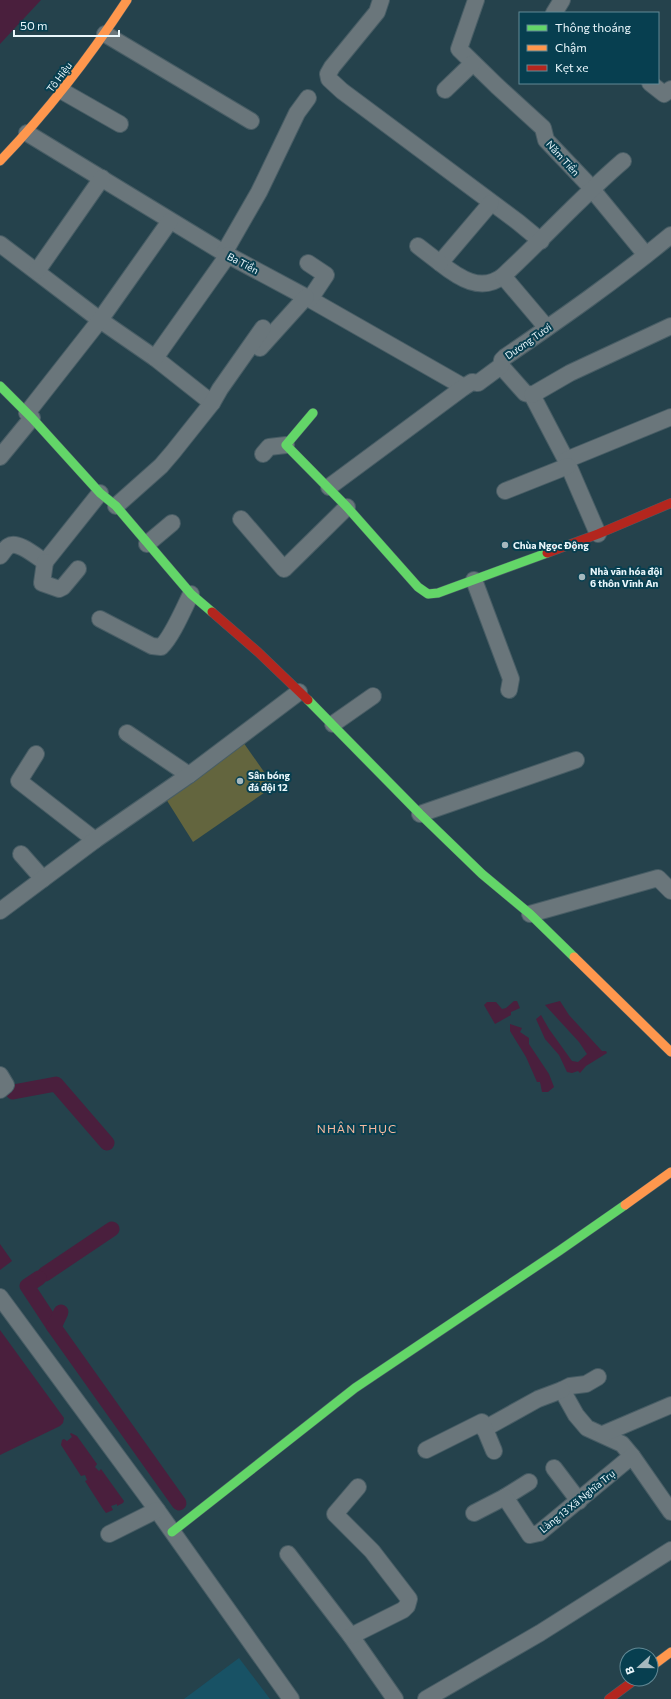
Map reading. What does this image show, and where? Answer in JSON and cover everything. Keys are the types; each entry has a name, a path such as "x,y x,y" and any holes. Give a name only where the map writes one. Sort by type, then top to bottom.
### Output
{"street":[{"name":"Tô Hiệu","path":"0,161 27,133 62,92 105,34 127,0"},
{"path":"381,0 377,12 332,67 328,74 329,79 342,91 518,222 541,241"},
{"name":"Năm Tiền","path":"476,0 459,49 543,128 546,140 591,189 646,255"},
{"path":"105,34 251,121"},
{"path":"445,90 473,63"},
{"path":"651,84 664,94 671,89"},
{"path":"62,92 120,124"},
{"path":"155,358 226,254 297,113 308,98"},
{"name":"Ba Tiền","path":"27,133 226,254 308,298 464,387"},
{"path":"418,246 456,276 476,282 491,284 503,276 541,241 591,189 623,161"},
{"path":"37,271 102,178"},
{"path":"440,263 491,203"},
{"path":"0,457 100,320 170,220"},
{"name":"Dương Tươi","path":"329,487 464,387 472,382 478,383 501,366 502,360 505,357 547,328 671,235"},
{"path":"0,244 100,320 155,358 212,403"},
{"path":"233,383 264,343 308,298 326,275 308,263"},
{"path":"503,276 547,328"},
{"path":"501,366 525,393 532,395 570,373 671,326"},
{"path":"116,506 161,466 212,403 220,389 263,328"},
{"path":"0,386 100,493 116,506 191,594 258,652 333,724 420,814 482,874 530,914 671,1052"},
{"path":"532,395 567,463 598,534"},
{"path":"264,454 270,447 286,445 313,412"},
{"path":"505,491 671,417"},
{"path":"286,445 348,507 424,593 434,594 474,580 598,534 671,503"},
{"path":"78,569 63,587 59,589 42,583 45,562 100,493"},
{"path":"241,519 284,569 348,507"},
{"path":"147,544 172,523"},
{"path":"0,556 9,546 14,544 20,545 45,562"},
{"path":"474,580 511,679 509,690"},
{"path":"100,619 152,646 161,647 179,618 191,594"},
{"path":"0,911 95,840 189,775 298,692"},
{"path":"333,724 373,696"},
{"path":"127,733 189,775"},
{"path":"36,754 19,781 68,812 95,840"},
{"path":"420,814 576,760"},
{"path":"21,854 43,879"},
{"path":"530,914 658,878 671,891"},
{"path":"0,1075 6,1085 0,1090"},
{"path":"172,1532 355,1388 559,1251 671,1172"},
{"path":"0,1297 157,1510 291,1699"},
{"path":"484,1429 538,1399 570,1386 586,1384 598,1377"},
{"path":"562,1390 576,1415 587,1428 622,1444 671,1512"},
{"path":"603,1434 671,1405"},
{"path":"426,1450 482,1422 494,1452"},
{"name":"Làng 13 Xã Nghĩa Trụ","path":"505,1497 530,1535 539,1533 632,1456"},
{"path":"554,1468 579,1501"},
{"path":"474,1513 505,1497 529,1482"},
{"path":"351,1636 403,1610 408,1606 408,1599 372,1551 335,1514 358,1487"},
{"path":"109,1534 157,1510"},
{"path":"426,1699 540,1633 671,1550"},
{"path":"288,1554 351,1636 395,1699"},
{"path":"659,1661 671,1652"},
{"path":"609,1699 625,1687"}],"shaded area":[{"path":"0,0 41,0 0,44"},
{"path":"514,1001 517,1001 520,1008 511,1012 511,1015 495,1024 484,1005 487,1002 496,1002 502,1009 506,1008"},
{"path":"560,1001 569,1015 602,1051 606,1051 607,1053 586,1066 580,1073 578,1071 572,1073 567,1072 559,1055 545,1039 536,1019 541,1015 572,1061 578,1062 587,1054 579,1042 545,1005"},
{"path":"510,1024 522,1028 520,1032 529,1038 529,1044 549,1074 554,1087 548,1092 542,1092 540,1082 537,1082 526,1057 510,1031"},
{"path":"0,1244 12,1261 0,1270"},
{"path":"0,1330 64,1418 63,1423 60,1426 0,1455"},
{"path":"71,1433 77,1436 97,1464 95,1467 99,1471 101,1469 124,1501 117,1506 117,1504 111,1506 113,1510 106,1513 85,1481 87,1480 85,1475 81,1476 61,1445 62,1440 64,1439 67,1441 72,1437 70,1434"},
{"path":"239,1658 270,1699 184,1699"}],"green space":[{"path":"243,742 274,786 193,842 166,799"}],"waterway":[{"path":"13,1092 56,1084 107,1143"},
{"path":"45,1274 112,1229"},
{"path":"39,1278 27,1286 54,1327"},
{"path":"61,1312 54,1327 179,1503"}],"traffic: fast":[{"path":"0,386 32,418 100,493 116,506 191,594 212,612"},
{"path":"313,413 286,445 347,507 418,587 428,594 438,593 547,553"},
{"path":"308,700 420,814 482,874 530,914 574,957"},
{"path":"172,1532 355,1388 625,1205"}],"traffic: slow":[{"path":"0,161 35,123 67,84 98,43 127,0"},
{"path":"574,957 671,1052"},
{"path":"625,1205 671,1172"},
{"path":"659,1661 671,1652"}],"traffic: jam":[{"path":"547,553 598,534 671,503"},
{"path":"212,612 258,652 308,700"},
{"path":"609,1699 625,1687"}],"place":[{"name":"Chùa Ngọc Động","path":"505,545"},
{"name":"Nhà văn hóa đội 6 thôn Vĩnh An","path":"582,577"},
{"name":"Sân bóng đá đội 12","path":"240,781"}],"district":[{"name":"NHÂN THỤC","path":"357,1129"}]}
